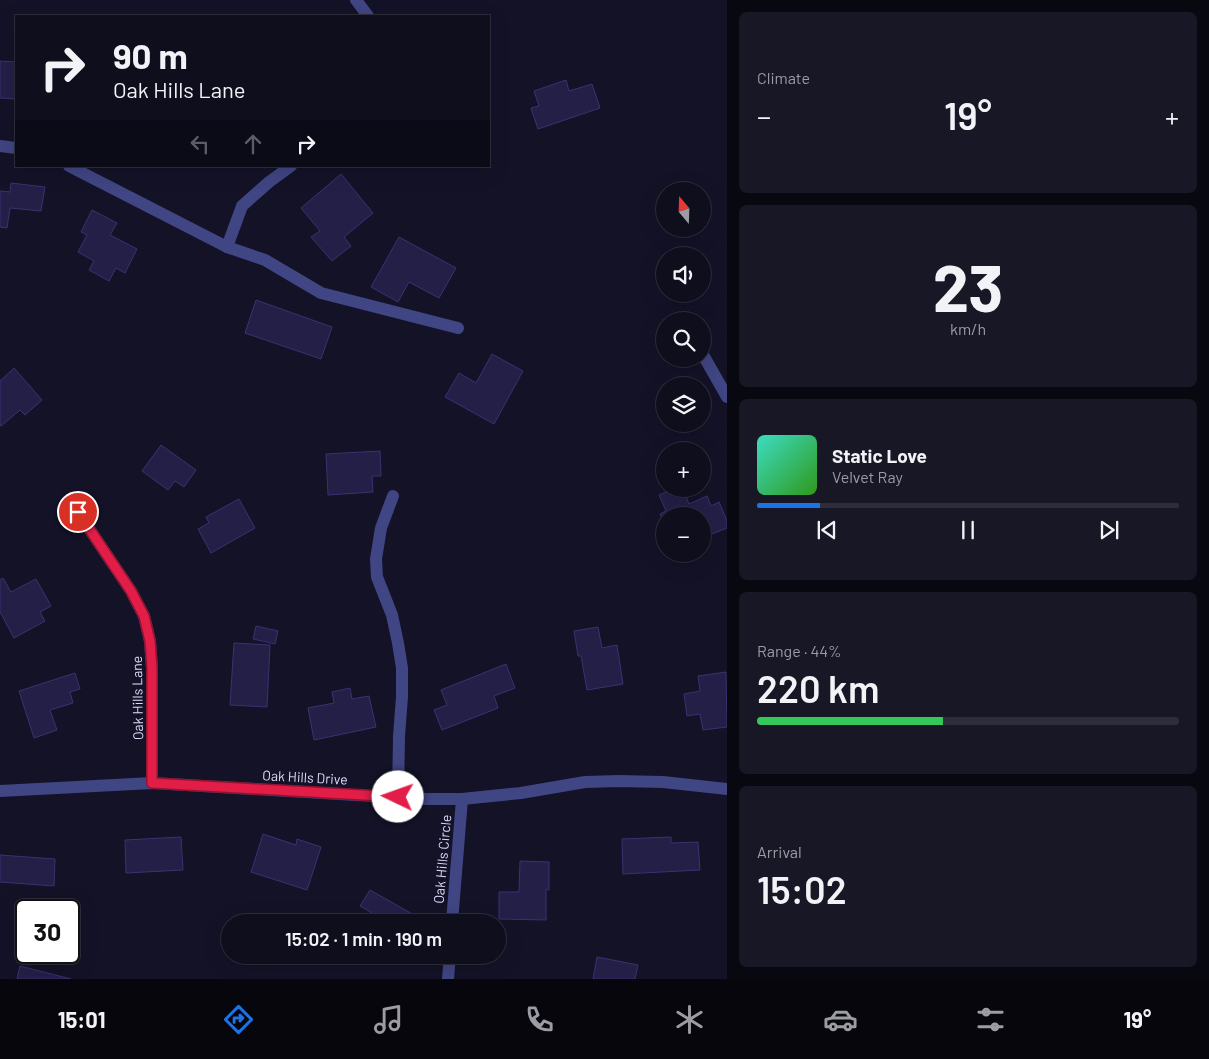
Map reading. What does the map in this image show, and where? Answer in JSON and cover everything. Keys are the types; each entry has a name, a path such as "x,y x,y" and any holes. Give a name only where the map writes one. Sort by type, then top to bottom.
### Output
{"street":[{"path":"356,0 367,15"},
{"path":"0,146 15,148"},
{"path":"71,167 227,247 265,260 321,294 458,328"},
{"path":"227,247 242,206 268,182 290,167"},
{"path":"710,367 726,397"},
{"path":"393,496 381,528 376,558 377,576 392,615 402,668 398,797"},
{"name":"Oak Hills Lane","path":"78,512 131,591 144,616 150,641 152,668 152,783"},
{"name":"Oak Hills Drive","path":"0,791 152,783 462,799 521,793 585,782 663,782 726,789"},
{"name":"Oak Hills Circle","path":"453,914 462,799"},
{"path":"448,979 449,964"}],"building":[{"path":"0,61 15,62 15,99 0,98"},
{"path":"566,80 569,91 592,84 600,108 538,129 531,108 539,106 534,91"},
{"path":"341,174 373,213 344,237 351,246 332,261 311,237 320,231 301,208"},
{"path":"11,183 45,187 41,211 10,208 7,228 0,227 0,191 10,192"},
{"path":"92,210 117,223 110,235 137,249 125,273 116,268 109,281 89,270 94,261 78,252 87,235 81,232"},
{"path":"399,237 456,268 439,298 409,282 398,302 371,287"},
{"path":"256,300 332,327 321,359 245,333"},
{"path":"492,354 523,371 494,424 445,397 459,373 476,383"},
{"path":"14,368 42,400 25,415 20,410 1,426 0,381"},
{"path":"161,445 196,470 184,487 175,481 168,490 142,471"},
{"path":"380,451 381,476 372,476 373,492 328,495 326,454"},
{"path":"660,497 686,497 689,504 707,497 711,506 719,502 727,521 727,528 711,534 711,507 664,507"},
{"path":"239,499 255,528 211,553 198,529 209,523 206,517"},
{"path":"3,578 11,592 36,579 51,606 40,612 45,621 14,638 0,612 0,580"},
{"path":"256,626 278,631 275,644 253,639"},
{"path":"598,627 602,648 617,645 623,684 587,690 574,631"},
{"path":"234,643 270,645 267,707 230,705"},
{"path":"506,664 515,688 494,696 498,708 442,730 434,710 447,705 441,690"},
{"path":"726,672 727,727 703,730 700,714 687,716 684,694 700,691 698,676"},
{"path":"75,673 80,689 70,692 73,703 50,710 57,730 34,738 19,691"},
{"path":"350,688 352,699 369,696 376,727 314,740 308,708 334,703 332,692"},
{"path":"263,834 296,845 297,839 321,847 307,890 251,872"},
{"path":"181,837 183,870 126,873 125,840"},
{"path":"671,837 671,843 698,842 700,870 623,874 622,839"},
{"path":"0,855 55,859 54,886 0,882"},
{"path":"520,861 549,862 549,890 546,889 546,920 506,919 506,914 499,914 499,892 519,892"},
{"path":"370,890 412,914 371,914 360,906"},
{"path":"597,957 638,965 635,979 593,979"},
{"path":"20,966 71,979 17,979"}],"route":[{"path":"78,512 131,591 144,616 150,641 152,668 152,783 398,797"}]}
